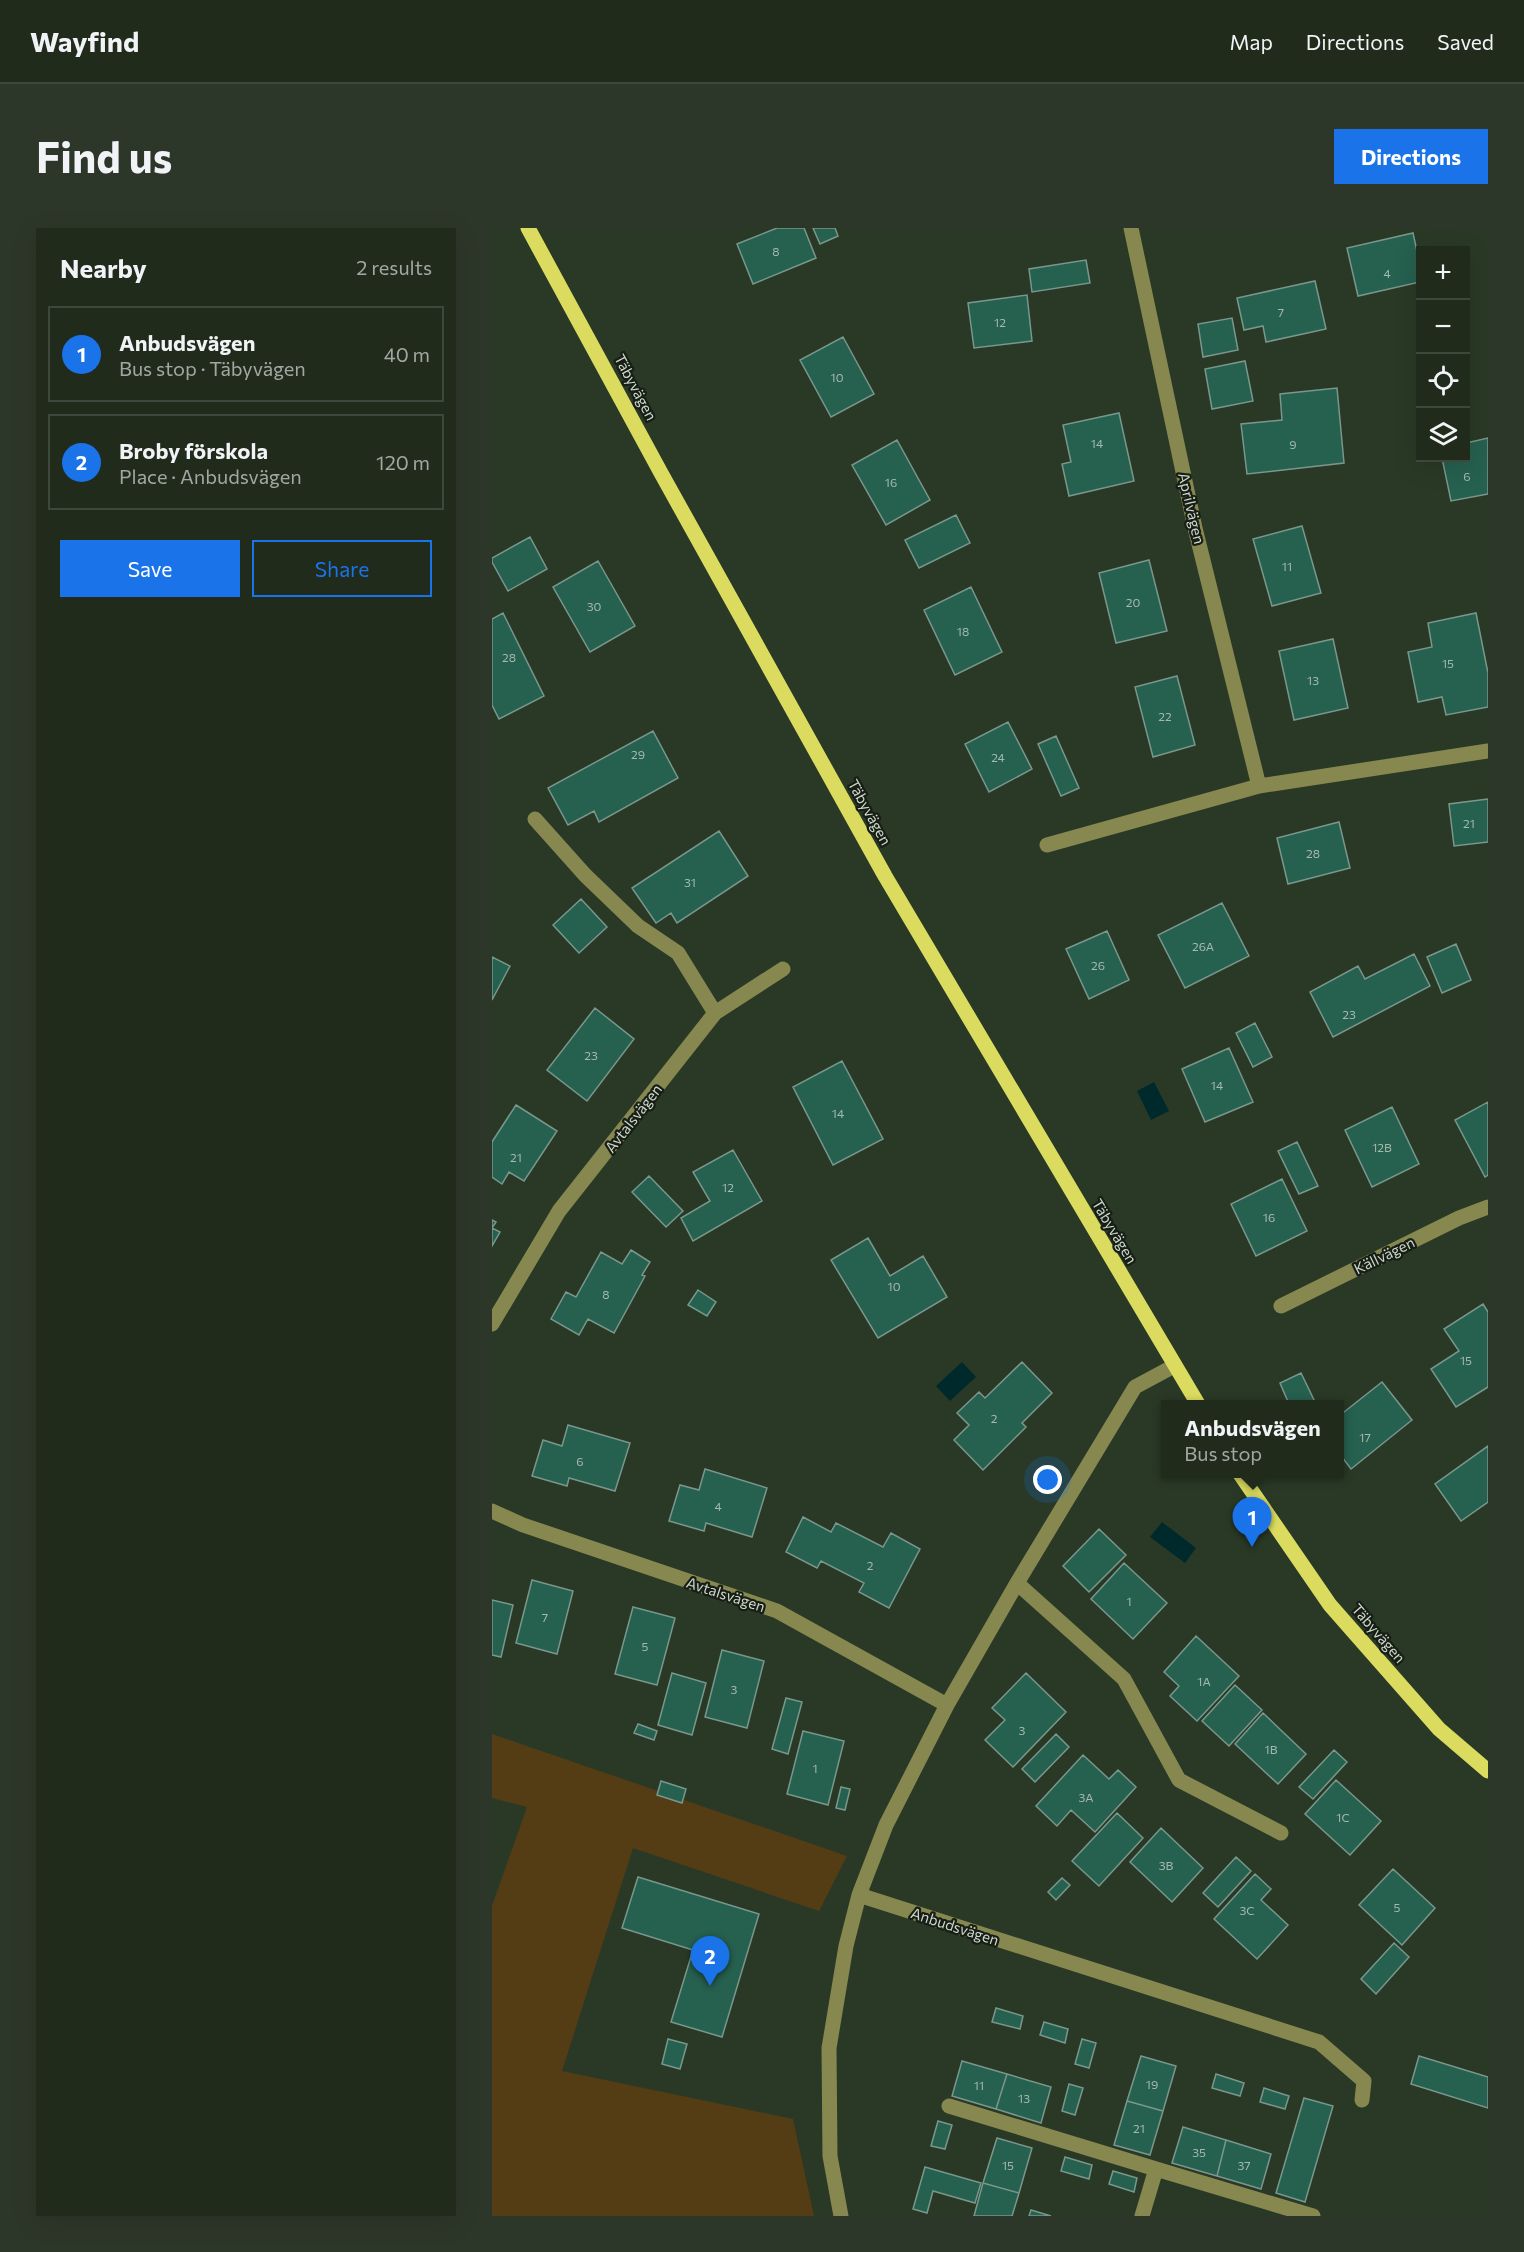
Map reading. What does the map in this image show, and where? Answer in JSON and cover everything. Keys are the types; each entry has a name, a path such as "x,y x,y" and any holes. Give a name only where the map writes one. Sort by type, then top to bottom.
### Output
{"main road":[{"name":"Täbyvägen","path":"528,228 885,876 1195,1400"},
{"name":"Täbyvägen","path":"1243,1478 1330,1605 1439,1728 1488,1771"}],"street":[{"name":"Aprilvägen","path":"1131,228 1196,528 1259,786"},
{"path":"1047,845 1259,786 1488,751"},
{"path":"535,819 585,875 638,926 678,953 715,1013"},
{"name":"Avtalsvägen","path":"492,1324 559,1211 715,1013 783,969"},
{"name":"Källvägen","path":"1281,1306 1459,1218 1488,1207"},
{"path":"841,2216 830,2156 829,2048 846,1946 859,1895 886,1826 947,1705 1017,1583 1135,1387 1174,1366"},
{"name":"Avtalsvägen","path":"492,1511 523,1525 777,1611 947,1705"},
{"path":"1017,1583 1124,1679 1179,1780 1281,1833"},
{"name":"Anbudsvägen","path":"859,1895 1319,2042 1364,2081 1362,2100"},
{"path":"949,2106 1313,2216"},
{"path":"1142,2216 1156,2169"}],"shaded area":[{"path":"492,1734 847,1856 819,1911 633,1848 562,2071 793,2119 814,2216 492,2216 492,1906 527,1807 492,1798"}],"water":[{"path":"1154,1082 1169,1111 1151,1120 1137,1091"},
{"path":"962,1362 976,1377 950,1401 936,1386"},
{"path":"1162,1522 1196,1548 1185,1563 1150,1537"}],"building":[{"path":"777,228 804,228 816,258 753,284 737,244"},
{"path":"813,228 835,228 838,236 820,244"},
{"path":"1413,233 1416,247 1416,283 1358,296 1347,248"},
{"path":"1086,260 1090,283 1032,292 1029,269"},
{"path":"1315,281 1326,329 1266,342 1263,326 1244,330 1237,298"},
{"path":"1027,295 1032,341 974,348 968,303"},
{"path":"1232,318 1238,350 1203,357 1198,324"},
{"path":"843,337 874,394 831,417 800,360"},
{"path":"1245,361 1253,401 1212,409 1205,369"},
{"path":"1337,388 1344,463 1247,474 1241,424 1282,420 1280,394"},
{"path":"1119,413 1134,481 1069,496 1062,464 1071,462 1063,425"},
{"path":"1488,438 1488,494 1451,501 1443,462 1470,462 1470,442"},
{"path":"897,440 930,500 886,525 852,465"},
{"path":"956,515 970,543 919,568 905,540"},
{"path":"1302,526 1321,593 1272,606 1253,539"},
{"path":"530,537 547,569 508,591 492,558"},
{"path":"1149,560 1167,631 1116,643 1099,573"},
{"path":"598,561 635,626 590,652 553,587"},
{"path":"971,587 1002,652 955,675 924,610"},
{"path":"503,613 544,696 499,719 492,705 492,619"},
{"path":"1476,613 1488,673 1488,707 1446,715 1442,697 1418,702 1408,652 1432,647 1428,623"},
{"path":"1333,639 1348,708 1294,720 1279,651"},
{"path":"1177,676 1195,745 1153,757 1135,687"},
{"path":"1008,722 1032,769 989,792 965,744"},
{"path":"653,731 678,778 599,822 594,811 568,825 548,788"},
{"path":"1056,736 1079,788 1061,796 1038,744"},
{"path":"1488,799 1488,842 1454,846 1449,804"},
{"path":"1339,822 1350,868 1288,884 1277,838"},
{"path":"719,831 748,876 677,923 671,913 656,923 632,888"},
{"path":"581,899 607,927 579,953 553,925"},
{"path":"1222,903 1249,956 1185,988 1158,935"},
{"path":"1107,931 1129,980 1089,999 1066,949"},
{"path":"1456,944 1471,980 1442,993 1427,957"},
{"path":"1414,954 1430,986 1333,1037 1310,992 1358,966 1365,979"},
{"path":"492,957 510,966 492,1000"},
{"path":"595,1008 634,1039 587,1101 547,1070"},
{"path":"1255,1023 1272,1057 1253,1067 1236,1033"},
{"path":"1229,1048 1253,1102 1205,1122 1182,1069"},
{"path":"842,1061 883,1139 833,1165 793,1087"},
{"path":"1488,1102 1488,1175 1485,1177 1455,1120"},
{"path":"516,1105 557,1131 524,1181 509,1172 502,1184 492,1177 492,1142"},
{"path":"1392,1107 1419,1164 1372,1187 1345,1130"},
{"path":"1297,1142 1318,1186 1299,1194 1278,1151"},
{"path":"733,1150 762,1201 693,1241 681,1218 710,1201 693,1172"},
{"path":"649,1176 683,1211 666,1227 632,1192"},
{"path":"1282,1179 1307,1231 1256,1256 1231,1204"},
{"path":"492,1228 500,1232 492,1246"},
{"path":"868,1238 890,1276 923,1256 947,1297 878,1338 831,1260"},
{"path":"631,1250 650,1262 642,1275 645,1276 614,1333 588,1319 579,1335 551,1319 566,1292 576,1297 601,1252 622,1264"},
{"path":"698,1290 716,1302 707,1316 688,1305"},
{"path":"1483,1304 1488,1312 1488,1387 1456,1407 1431,1369 1459,1351 1444,1329"},
{"path":"1022,1362 1052,1393 1022,1423 1026,1427 983,1470 954,1440 969,1425 957,1413 979,1392 985,1398"},
{"path":"1301,1373 1314,1400 1287,1400 1280,1383"},
{"path":"1382,1382 1412,1420 1351,1469 1344,1460 1344,1412"},
{"path":"568,1425 630,1443 615,1491 569,1478 567,1486 532,1476 543,1440 562,1446"},
{"path":"1488,1446 1488,1502 1461,1521 1435,1484"},
{"path":"705,1469 767,1488 752,1537 706,1523 704,1531 669,1521 680,1485 699,1490"},
{"path":"803,1517 831,1532 836,1523 883,1547 891,1533 920,1549 889,1608 859,1592 864,1583 821,1561 817,1568 786,1552"},
{"path":"1099,1529 1126,1555 1089,1592 1063,1566"},
{"path":"1124,1563 1167,1603 1133,1639 1091,1599"},
{"path":"532,1580 573,1591 557,1654 516,1643"},
{"path":"492,1600 513,1605 501,1657 492,1655"},
{"path":"633,1607 675,1618 657,1685 615,1674"},
{"path":"1196,1636 1239,1676 1197,1721 1170,1696 1179,1686 1164,1672"},
{"path":"722,1650 764,1661 747,1728 705,1717"},
{"path":"672,1673 706,1683 692,1735 658,1725"},
{"path":"1026,1673 1066,1712 1013,1767 985,1740 1005,1720 992,1708"},
{"path":"1235,1685 1262,1710 1229,1746 1202,1721"},
{"path":"786,1698 802,1702 788,1754 772,1749"},
{"path":"1263,1713 1306,1754 1278,1784 1235,1744"},
{"path":"638,1724 657,1731 654,1740 634,1733"},
{"path":"803,1731 844,1741 828,1805 787,1794"},
{"path":"1056,1734 1069,1747 1035,1782 1022,1769"},
{"path":"1334,1750 1347,1762 1313,1799 1299,1787"},
{"path":"1083,1755 1109,1779 1118,1770 1136,1787 1095,1832 1071,1810 1057,1826 1036,1806"},
{"path":"1336,1780 1381,1821 1350,1855 1305,1814"},
{"path":"661,1781 686,1789 682,1803 657,1795"},
{"path":"841,1787 850,1789 845,1810 836,1808"},
{"path":"1117,1813 1143,1838 1099,1886 1072,1861"},
{"path":"1161,1828 1203,1868 1172,1902 1130,1862"},
{"path":"1236,1857 1251,1871 1218,1907 1203,1893"},
{"path":"1393,1869 1435,1908 1402,1945 1359,1905"},
{"path":"1255,1874 1271,1889 1261,1900 1288,1925 1257,1959 1214,1919"},
{"path":"638,1877 759,1914 722,2037 671,2022 693,1950 622,1928"},
{"path":"1062,1878 1070,1885 1056,1900 1048,1892"},
{"path":"1394,1943 1409,1957 1376,1994 1361,1979"},
{"path":"996,2008 1023,2016 1020,2029 992,2022"},
{"path":"1044,2022 1068,2029 1065,2043 1040,2035"},
{"path":"668,2039 687,2044 680,2069 662,2064"},
{"path":"1082,2039 1096,2043 1089,2068 1075,2064"},
{"path":"1141,2056 1176,2066 1163,2111 1127,2101"},
{"path":"1419,2056 1488,2077 1488,2108 1411,2084"},
{"path":"962,2061 1007,2074 996,2109 952,2096"},
{"path":"1007,2074 1051,2087 1041,2123 996,2109"},
{"path":"1216,2074 1244,2083 1240,2096 1212,2088"},
{"path":"1069,2084 1083,2088 1075,2115 1062,2111"},
{"path":"1264,2088 1289,2096 1285,2109 1260,2102"},
{"path":"1304,2098 1333,2106 1305,2202 1276,2193"},
{"path":"1127,2101 1163,2111 1150,2155 1114,2145"},
{"path":"938,2121 952,2125 945,2149 931,2146"},
{"path":"1183,2127 1226,2140 1217,2176 1172,2163"},
{"path":"997,2138 1032,2148 1019,2193 983,2183"},
{"path":"1226,2140 1271,2154 1261,2189 1217,2176"},
{"path":"1065,2157 1092,2165 1089,2179 1061,2171"},
{"path":"925,2167 981,2183 975,2203 933,2191 927,2213 913,2209"},
{"path":"1113,2171 1137,2178 1134,2192 1109,2184"},
{"path":"983,2183 1019,2193 1012,2216 974,2216"},
{"path":"1031,2210 1051,2216 1029,2216"}],"place":[{"name":"Anbudsvägen","path":"1252,1547"},
{"name":"Broby förskola","path":"710,1986"}]}
